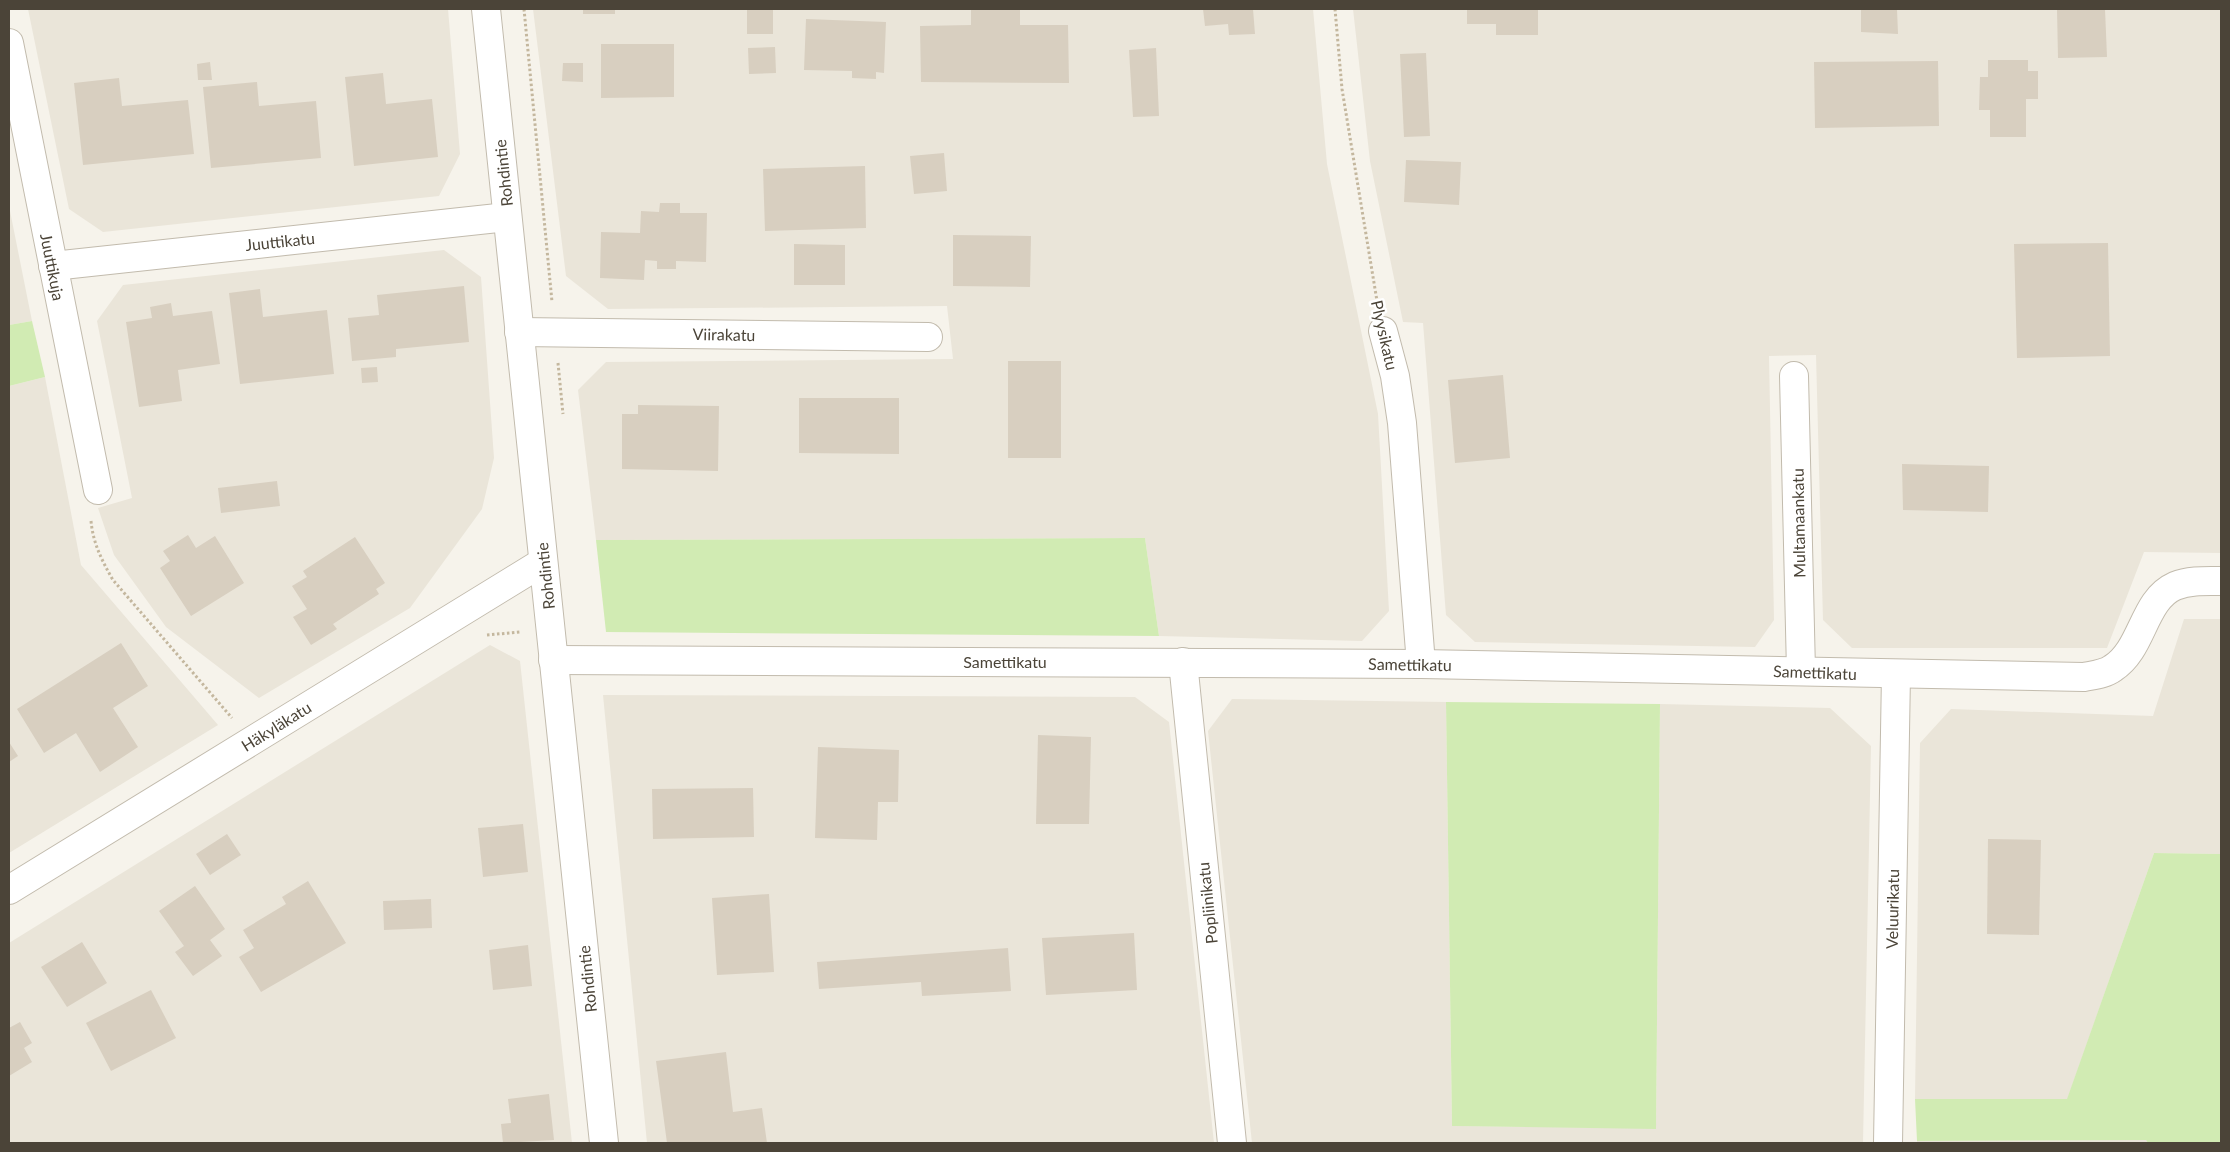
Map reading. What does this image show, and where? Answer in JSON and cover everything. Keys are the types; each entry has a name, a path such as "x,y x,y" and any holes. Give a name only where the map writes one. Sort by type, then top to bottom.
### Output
{"street":[{"name":"Rohdintie","path":"486,9 604,1143"},
{"name":"Juuttikuja","path":"9,43 98,490"},
{"name":"Juuttikatu","path":"53,266 507,217"},
{"name":"Plyysikatu","path":"1383,331 1395,376 1402,423 1421,664"},
{"name":"Viirakatu","path":"519,332 928,337"},
{"name":"Multamaankatu","path":"1794,376 1801,671"},
{"name":"Häkyläkatu","path":"9,890 543,562"},
{"name":"Samettikatu","path":"553,660 1421,664 2084,676 2100,674 2113,668 2124,659 2163,594 2174,586 2188,582 2221,581"},
{"name":"Popliinikatu","path":"1182,662 1232,1143"},
{"name":"Veluurikatu","path":"1888,1143 1896,674"}],"path":[{"name":"Plyysikatu","path":"1335,9 1342,89 1383,331"},
{"path":"98,490 90,505 92,532 100,558 113,580 252,741"}],"shaded area":[{"path":"28,9 448,9 460,154 439,196 103,232 69,209"},
{"path":"533,9 1313,9 1327,164 1378,414 1389,611 1362,641 1159,636 1145,538 596,540 578,390 606,362 953,359 947,306 608,309 566,276"},
{"path":"1353,9 2221,9 2221,553 2144,552 2107,648 1852,648 1823,620 1816,355 1769,356 1774,620 1755,647 1475,642 1446,615 1423,323 1403,322 1370,161"},
{"path":"9,206 32,321 9,325"},
{"path":"444,250 481,277 494,458 482,509 410,608 259,698 166,627 114,555 98,508 132,498 97,321 123,285"},
{"path":"45,377 81,565 218,725 9,853 9,386"},
{"path":"2184,619 2221,619 2221,854 2154,853 2067,1100 1915,1099 1920,743 1951,709 2153,716"},
{"path":"490,645 520,661 572,1143 9,1143 9,943"},
{"path":"603,695 1135,697 1169,722 1214,1143 647,1143"},
{"path":"1232,699 1446,702 1452,1126 1656,1128 1660,704 1830,708 1871,746 1863,1143 1252,1143 1208,731"},
{"path":"2146,1140 2148,1143 1917,1143 1917,1141"}],"green space":[{"path":"32,321 45,377 9,386 9,325"},
{"path":"1145,538 1159,636 606,632 596,540"},
{"path":"1446,702 1660,704 1656,1129 1452,1126"},
{"path":"2154,853 2221,854 2221,1143 2148,1143 2146,1140 1917,1141 1915,1099 2067,1099"}],"building":[{"path":"583,9 615,9 615,14 583,14"},
{"path":"747,9 773,9 773,34 747,34"},
{"path":"971,9 1020,9 1020,25 1068,25 1069,83 921,82 920,26 971,25"},
{"path":"1203,9 1253,9 1255,34 1229,35 1228,24 1205,26"},
{"path":"1467,9 1538,9 1538,35 1496,35 1496,24 1467,24"},
{"path":"1861,9 1897,9 1898,34 1861,32"},
{"path":"2057,9 2105,9 2107,57 2058,58"},
{"path":"806,19 886,22 884,73 876,72 876,79 852,78 852,71 804,70"},
{"path":"601,44 674,44 674,97 601,98"},
{"path":"775,47 776,73 749,74 748,48"},
{"path":"1156,48 1159,116 1133,117 1129,50"},
{"path":"1426,53 1430,136 1404,137 1400,54"},
{"path":"1988,60 2028,60 2028,71 2038,71 2038,99 2026,99 2026,137 1990,137 1990,110 1979,110 1980,77 1988,77"},
{"path":"1938,61 1939,126 1815,128 1814,62"},
{"path":"210,62 212,80 198,80 197,64"},
{"path":"563,63 583,63 583,82 562,81"},
{"path":"383,73 386,104 432,99 438,157 354,166 345,77"},
{"path":"119,78 122,106 188,100 194,154 83,165 74,83"},
{"path":"257,82 259,106 316,101 321,158 211,168 203,87"},
{"path":"944,153 947,191 914,194 910,156"},
{"path":"1406,160 1461,162 1459,205 1404,202"},
{"path":"865,166 866,228 765,231 763,169"},
{"path":"660,203 680,203 680,213 707,213 706,262 676,261 676,269 657,269 657,261 645,260 644,280 600,278 601,232 640,233 641,211 659,212"},
{"path":"953,235 1031,236 1030,287 953,286"},
{"path":"2108,243 2110,356 2017,358 2014,244"},
{"path":"794,244 845,245 845,285 794,285"},
{"path":"464,286 469,342 396,349 396,357 352,361 348,318 379,315 377,295"},
{"path":"260,289 263,317 327,310 334,374 240,384 229,293"},
{"path":"171,303 173,316 212,311 220,364 178,370 182,401 139,407 126,322 152,318 150,307"},
{"path":"1008,361 1061,361 1061,458 1008,458"},
{"path":"377,367 378,382 362,383 361,368"},
{"path":"1503,375 1510,458 1455,463 1448,380"},
{"path":"799,398 899,398 899,454 799,453"},
{"path":"638,405 719,406 718,471 622,469 622,414 638,414"},
{"path":"1902,464 1989,466 1988,512 1903,510"},
{"path":"277,481 280,506 221,513 218,488"},
{"path":"188,535 196,548 215,536 244,583 191,616 160,568 170,561 163,551"},
{"path":"355,537 385,583 376,589 379,594 333,624 337,629 311,645 293,617 307,609 292,586 307,577 303,571"},
{"path":"121,643 148,686 113,708 138,747 100,772 76,733 44,753 17,709"},
{"path":"1038,735 1091,737 1089,824 1036,824"},
{"path":"9,742 18,756 9,762"},
{"path":"818,747 899,750 898,802 878,802 877,840 815,838"},
{"path":"753,788 754,837 653,839 652,789"},
{"path":"523,824 528,872 483,877 478,828"},
{"path":"227,834 241,855 210,875 196,854"},
{"path":"1988,839 2041,840 2039,935 1987,934"},
{"path":"308,881 346,943 261,992 239,957 254,948 243,930 286,904 282,897"},
{"path":"195,886 225,929 210,940 222,956 193,976 175,952 184,946 159,911"},
{"path":"769,894 774,972 717,975 712,898"},
{"path":"431,899 432,928 384,930 383,901"},
{"path":"1134,933 1137,990 1046,995 1042,938"},
{"path":"82,942 107,983 67,1007 41,967"},
{"path":"528,945 532,986 493,990 489,950"},
{"path":"1008,948 1011,991 922,996 921,982 819,989 817,962"},
{"path":"151,990 176,1038 111,1071 86,1023"},
{"path":"20,1022 32,1043 24,1048 32,1062 9,1076 9,1028"},
{"path":"726,1052 733,1112 762,1108 767,1143 667,1143 656,1061"},
{"path":"549,1094 554,1140 503,1143 501,1124 511,1123 508,1099"}]}
